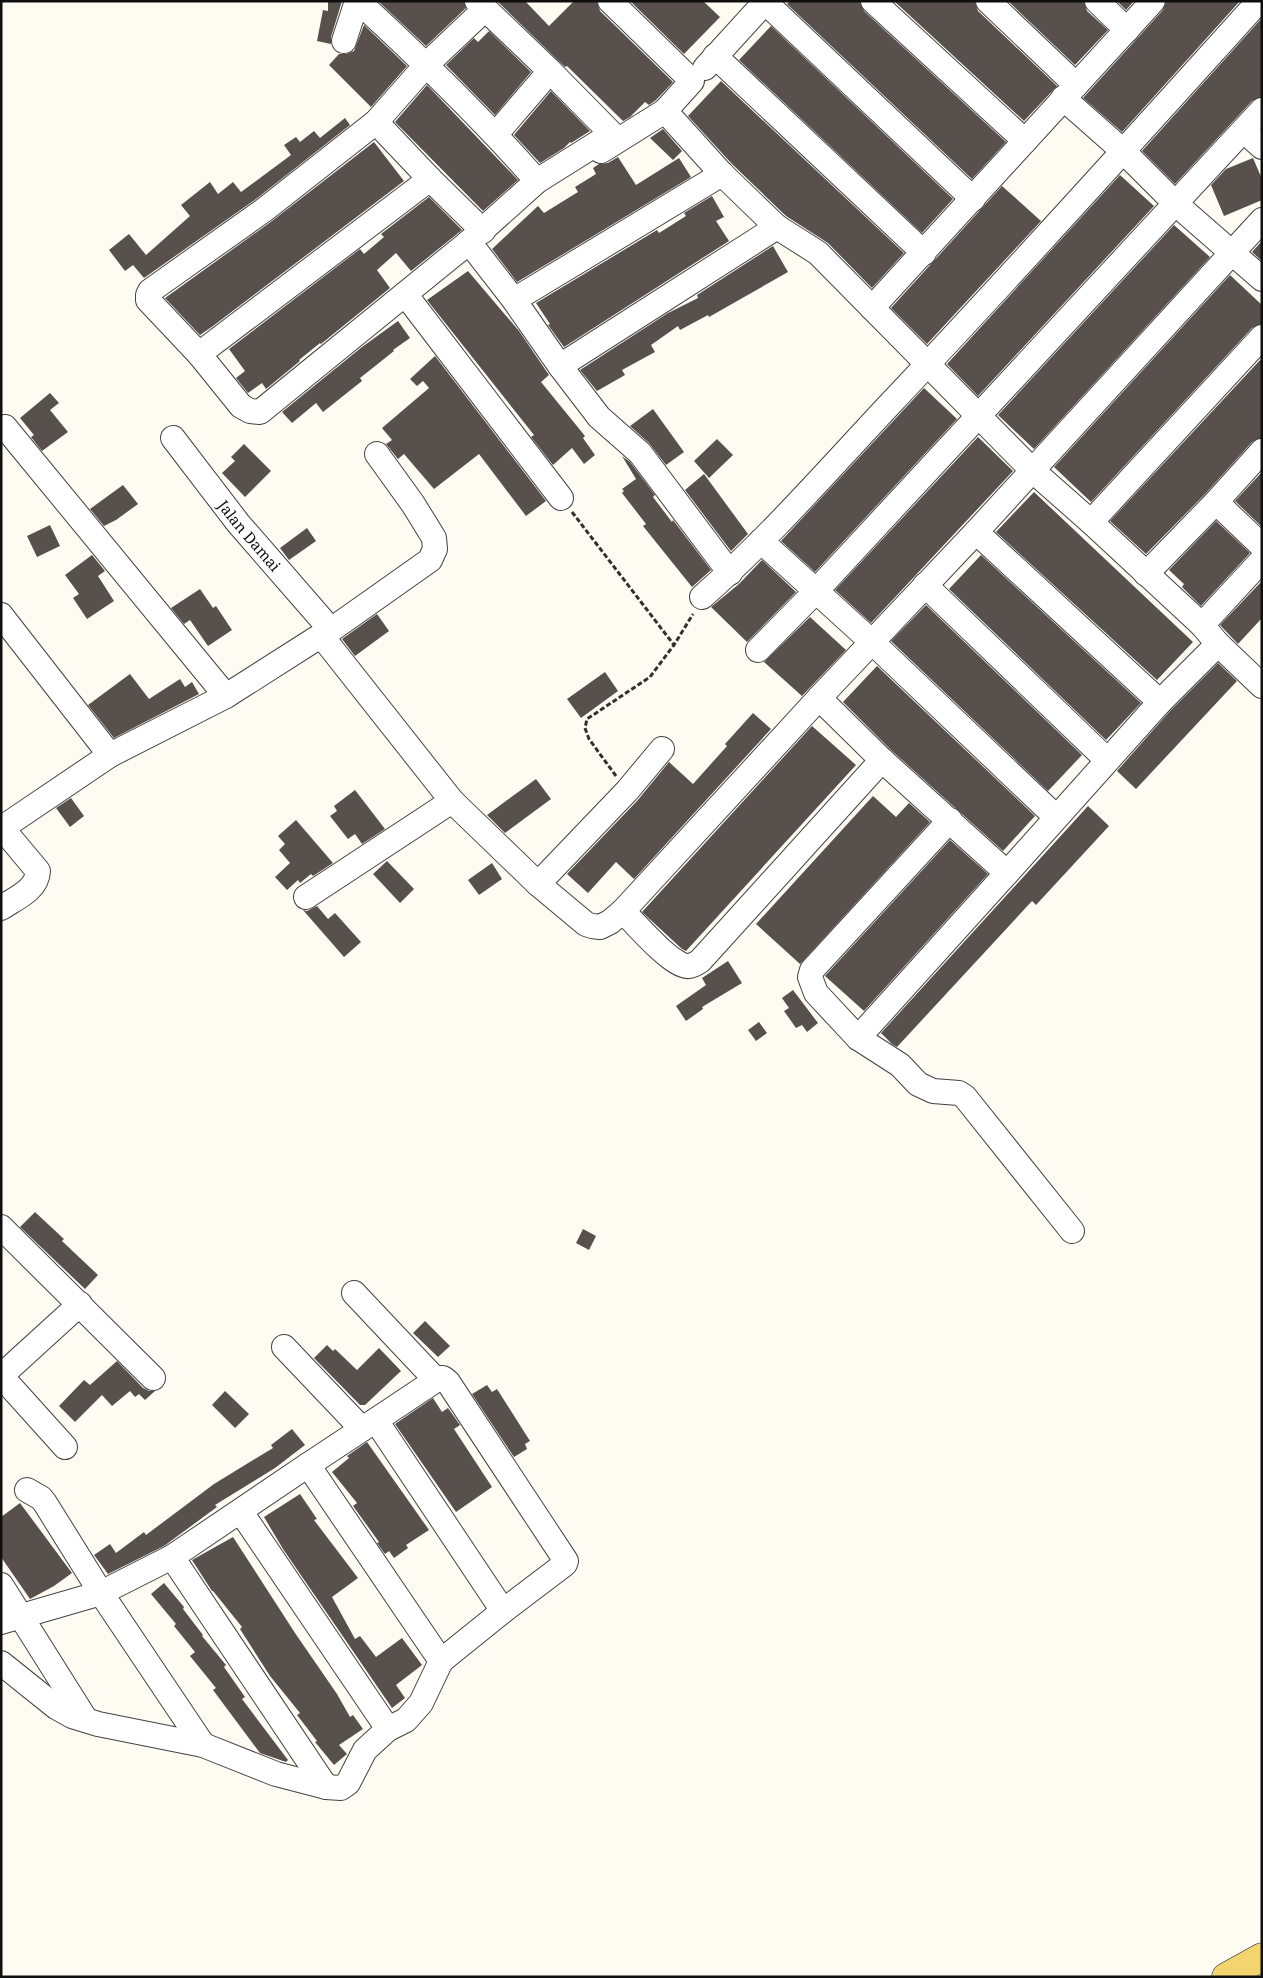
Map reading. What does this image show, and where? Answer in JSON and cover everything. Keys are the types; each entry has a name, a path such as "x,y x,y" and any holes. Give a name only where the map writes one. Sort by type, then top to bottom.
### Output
{"main road":[{"path":"1226,1977 1262,1957"}],"street":[{"path":"344,41 358,1 427,64 496,134 546,181"},
{"path":"610,1 692,81"},
{"path":"873,1 1025,141"},
{"path":"988,1 1123,151 1176,204 1262,279"},
{"path":"1097,1 1127,30"},
{"path":"872,308 974,199 1069,91 1153,1"},
{"path":"702,596 730,573 927,365 1259,1"},
{"path":"614,138 481,5 376,122 264,210 150,291 148,300 199,354 241,406 250,411 260,412 546,181 614,138 665,111 715,56 756,5 974,199"},
{"path":"715,56 924,253"},
{"path":"496,134 550,72"},
{"path":"758,650 815,592 1262,110"},
{"path":"665,111 722,174 777,227 818,253 1032,470 1202,624 1218,644 1262,686"},
{"path":"376,122 430,179 476,236 514,300 560,366 599,417 640,453 730,573"},
{"path":"1244,130 1262,147"},
{"path":"514,300 722,174"},
{"path":"199,354 430,179"},
{"path":"882,760 700,961 688,967 679,964 644,933 623,911 819,698 976,532 1262,220"},
{"path":"560,366 777,227"},
{"path":"405,294 561,498"},
{"path":"1091,522 1262,337"},
{"path":"5,427 226,696"},
{"name":"Jalan Damai","path":"173,438 326,633 334,648 452,801 538,884 586,924 600,926 610,922 623,911"},
{"path":"1146,574 1216,502 1262,451"},
{"path":"1,908 31,888 38,880 38,871 2,828 110,754 226,696 326,633 430,560 435,549 434,538 413,504 377,454"},
{"path":"1216,502 1262,546"},
{"path":"976,532 1160,702"},
{"path":"761,541 872,642 1056,817"},
{"path":"1202,624 1262,560"},
{"path":"925,585 1107,760"},
{"path":"1,615 110,754"},
{"path":"858,1038 920,967 1008,873 1107,760 1160,702 1218,644"},
{"path":"819,698 882,760 1008,873"},
{"path":"538,884 627,790 662,749"},
{"path":"306,898 452,801"},
{"path":"950,820 812,970 810,976 816,993 858,1038 900,1065 918,1084 933,1091 959,1093 965,1097 1072,1231"},
{"path":"1,1227 153,1378"},
{"path":"354,1293 436,1380"},
{"path":"65,1447 1,1376 80,1304"},
{"path":"284,1347 369,1425 503,1611"},
{"path":"1,1663 56,1707 72,1716 202,1745 276,1774 326,1787 341,1788 348,1783 365,1750 388,1729 406,1720 421,1703 441,1662 503,1611 565,1564 566,1560 448,1382 443,1378 436,1380 308,1465 172,1558 101,1592 11,1619"},
{"path":"308,1465 441,1662"},
{"path":"27,1490 41,1498 45,1503 202,1745"},
{"path":"241,1512 388,1729"},
{"path":"172,1558 326,1787"},
{"path":"1,1585 11,1619 86,1720"}],"path":[{"path":"561,498 674,645"},
{"path":"627,790 589,738 584,728 587,720 650,678 674,645 702,596"}],"building":[{"path":"328,1 342,1 331,37 331,44 317,41 323,10 328,11"},
{"path":"378,1 464,1 466,8 426,46"},
{"path":"497,1 525,1 549,26 574,1 597,1 600,11 673,82 656,100 649,105 645,102 630,117 623,121"},
{"path":"630,1 703,1 720,17 684,54"},
{"path":"790,1 860,1 864,11 1006,142 972,179 787,4"},
{"path":"894,1 975,1 978,11 1057,86 1024,121"},
{"path":"1008,1 1084,1 1087,11 1108,30 1075,65"},
{"path":"1117,1 1134,1 1126,10"},
{"path":"1166,1 1240,1 1122,132 1083,98 1163,10"},
{"path":"1262,18 1262,97 1252,101 1175,184 1142,151"},
{"path":"364,25 407,66 371,107 329,65 339,54 354,51"},
{"path":"771,26 953,199 922,233 739,60"},
{"path":"489,31 531,72 495,115 446,65 474,38 478,42"},
{"path":"721,81 904,253 872,288 828,243 786,216 732,164 688,116"},
{"path":"427,85 518,180 483,211 395,122"},
{"path":"551,91 590,131 570,142 540,163 514,135"},
{"path":"345,118 350,125 256,199 144,278 133,265 125,271 109,250 129,234 146,255 190,216 181,205 210,182 218,194 233,182 241,192 291,155 284,145 296,137 300,142 314,131 320,138"},
{"path":"663,129 682,151 673,160 650,138"},
{"path":"374,142 404,181 213,326 200,335 165,298 272,221"},
{"path":"618,157 636,185 679,158 691,177 517,282 492,249 538,206 544,213 578,192 575,187 596,174 593,168"},
{"path":"1253,158 1262,179 1262,200 1224,216 1211,185 1226,169"},
{"path":"1120,175 1154,206 978,396 947,364"},
{"path":"1002,186 1041,221 927,344 891,308"},
{"path":"712,196 724,217 716,221 729,241 564,347 548,325 550,324 536,303 657,230 659,233 686,216 684,213"},
{"path":"429,197 462,230 411,271 396,253 377,270 390,288 299,360 266,389 262,383 248,393 236,378 245,371 229,349 360,249 364,254 384,237 381,234"},
{"path":"1174,225 1210,257 1034,449 998,415"},
{"path":"1262,241 1262,261 1252,252"},
{"path":"773,246 788,272 709,317 708,315 680,330 678,326 651,345 655,352 622,370 625,375 597,391 580,370 668,313 698,298 697,295"},
{"path":"468,271 519,331 549,375 541,382 585,436 583,438 595,455 584,464 572,448 553,465 531,437 534,435 427,300"},
{"path":"1230,275 1262,305 1262,324 1252,328 1091,502 1054,467"},
{"path":"398,321 410,338 360,378 362,381 323,412 316,403 292,423 282,412 362,347"},
{"path":"435,356 546,501 526,516 479,454 434,489 404,454 398,459 386,444 392,440 382,428 429,388 423,381 417,386 410,379"},
{"path":"1262,358 1262,438 1252,442 1206,493 1146,554 1110,521"},
{"path":"924,388 957,419 815,572 781,541"},
{"path":"50,393 59,403 50,410 68,432 42,451 31,437 34,435 20,418"},
{"path":"653,409 684,452 666,465 649,443 630,426"},
{"path":"978,437 1013,471 871,623 835,590"},
{"path":"717,439 733,455 709,478 694,461"},
{"path":"244,444 271,471 245,497 222,473 235,461 231,457"},
{"path":"622,456 630,462 655,495 653,497 711,570 692,587 643,526 646,524 622,493 624,491 622,489 636,479"},
{"path":"1262,472 1262,527 1235,501"},
{"path":"704,474 748,534 731,551 685,490"},
{"path":"123,485 138,504 104,526 90,509"},
{"path":"1034,492 1193,642 1157,680 996,532"},
{"path":"1216,521 1250,553 1201,606 1182,587 1184,584 1169,570"},
{"path":"50,525 60,546 37,557 27,536"},
{"path":"307,528 316,541 289,560 280,548"},
{"path":"92,555 105,571 98,576 114,601 87,619 73,598 79,594 65,575"},
{"path":"981,555 1141,703 1106,740 949,589"},
{"path":"762,560 796,592 747,642 711,607 739,584"},
{"path":"1262,581 1262,618 1238,644 1220,625"},
{"path":"200,589 213,608 216,606 232,630 208,646 190,620 184,624 171,608"},
{"path":"926,605 1082,755 1048,791 891,641"},
{"path":"377,614 389,631 355,656 342,639"},
{"path":"810,617 846,650 802,696 764,662"},
{"path":"1218,663 1237,681 1136,789 1117,771 1170,711"},
{"path":"877,666 1035,816 1003,851 891,750 843,702"},
{"path":"605,672 618,691 581,718 567,699"},
{"path":"130,674 149,699 180,679 185,687 192,682 199,694 114,738 88,705"},
{"path":"753,713 771,729 634,879 616,862 588,893 567,874 637,801 669,762 693,784"},
{"path":"812,726 856,765 686,951 682,949 642,912"},
{"path":"536,779 551,799 505,833 487,815"},
{"path":"355,790 385,829 362,844 355,834 348,839 330,816 337,811 334,806"},
{"path":"873,796 896,817 909,803 930,822 800,964 756,924"},
{"path":"71,798 84,816 70,827 56,808"},
{"path":"1088,806 1109,826 1036,905 1032,901 897,1047 892,1044 881,1033"},
{"path":"296,820 333,863 313,876 311,874 300,883 298,880 287,890 275,877 290,863 279,850 285,844 278,836"},
{"path":"950,840 988,874 864,1011 825,976"},
{"path":"387,861 414,889 400,903 373,874"},
{"path":"492,863 502,879 479,895 468,880"},
{"path":"317,906 328,919 335,913 361,942 344,957 303,910 307,911"},
{"path":"728,961 742,983 702,1007 703,1009 686,1021 676,1006 706,985 702,978"},
{"path":"793,990 818,1023 807,1032 802,1025 796,1028 784,1011 789,1008 782,998"},
{"path":"759,1022 767,1033 756,1041 748,1030"},
{"path":"35,1212 98,1275 85,1289 20,1227"},
{"path":"583,1229 596,1236 589,1250 576,1243"},
{"path":"425,1321 450,1346 438,1357 413,1333"},
{"path":"327,1345 333,1351 335,1349 357,1370 379,1348 401,1371 365,1405 360,1405 314,1358"},
{"path":"117,1361 143,1388 155,1391 145,1400 139,1394 135,1397 130,1391 112,1406 102,1395 75,1422 59,1406 84,1380 90,1385"},
{"path":"487,1385 492,1392 497,1389 530,1441 525,1444 527,1449 514,1457 472,1394"},
{"path":"225,1391 249,1414 235,1428 212,1405"},
{"path":"433,1398 442,1412 448,1408 460,1425 454,1429 492,1487 456,1512 395,1424"},
{"path":"292,1429 305,1445 275,1468 215,1505 217,1507 164,1546 108,1574 94,1555 110,1544 116,1553 144,1532 146,1535 214,1484 273,1448 271,1445"},
{"path":"367,1442 429,1530 406,1545 408,1548 394,1558 389,1551 385,1554 377,1543 379,1542 353,1506 357,1503 332,1472 349,1458 347,1456"},
{"path":"300,1494 317,1519 314,1520 358,1578 332,1597 355,1639 360,1636 376,1657 402,1638 422,1665 396,1685 405,1698 392,1708 283,1549 264,1517"},
{"path":"20,1503 72,1573 54,1586 30,1599 1,1557 1,1517"},
{"path":"233,1537 337,1694 350,1717 353,1715 363,1729 339,1745 347,1754 334,1765 315,1742 317,1741 297,1715 300,1713 270,1676 240,1629 242,1627 212,1591 192,1560"},
{"path":"164,1583 184,1607 183,1609 202,1636 226,1665 224,1667 245,1697 242,1699 288,1760 286,1762 260,1753 213,1690 216,1688 190,1656 195,1652 174,1626 176,1624 151,1594"}]}
